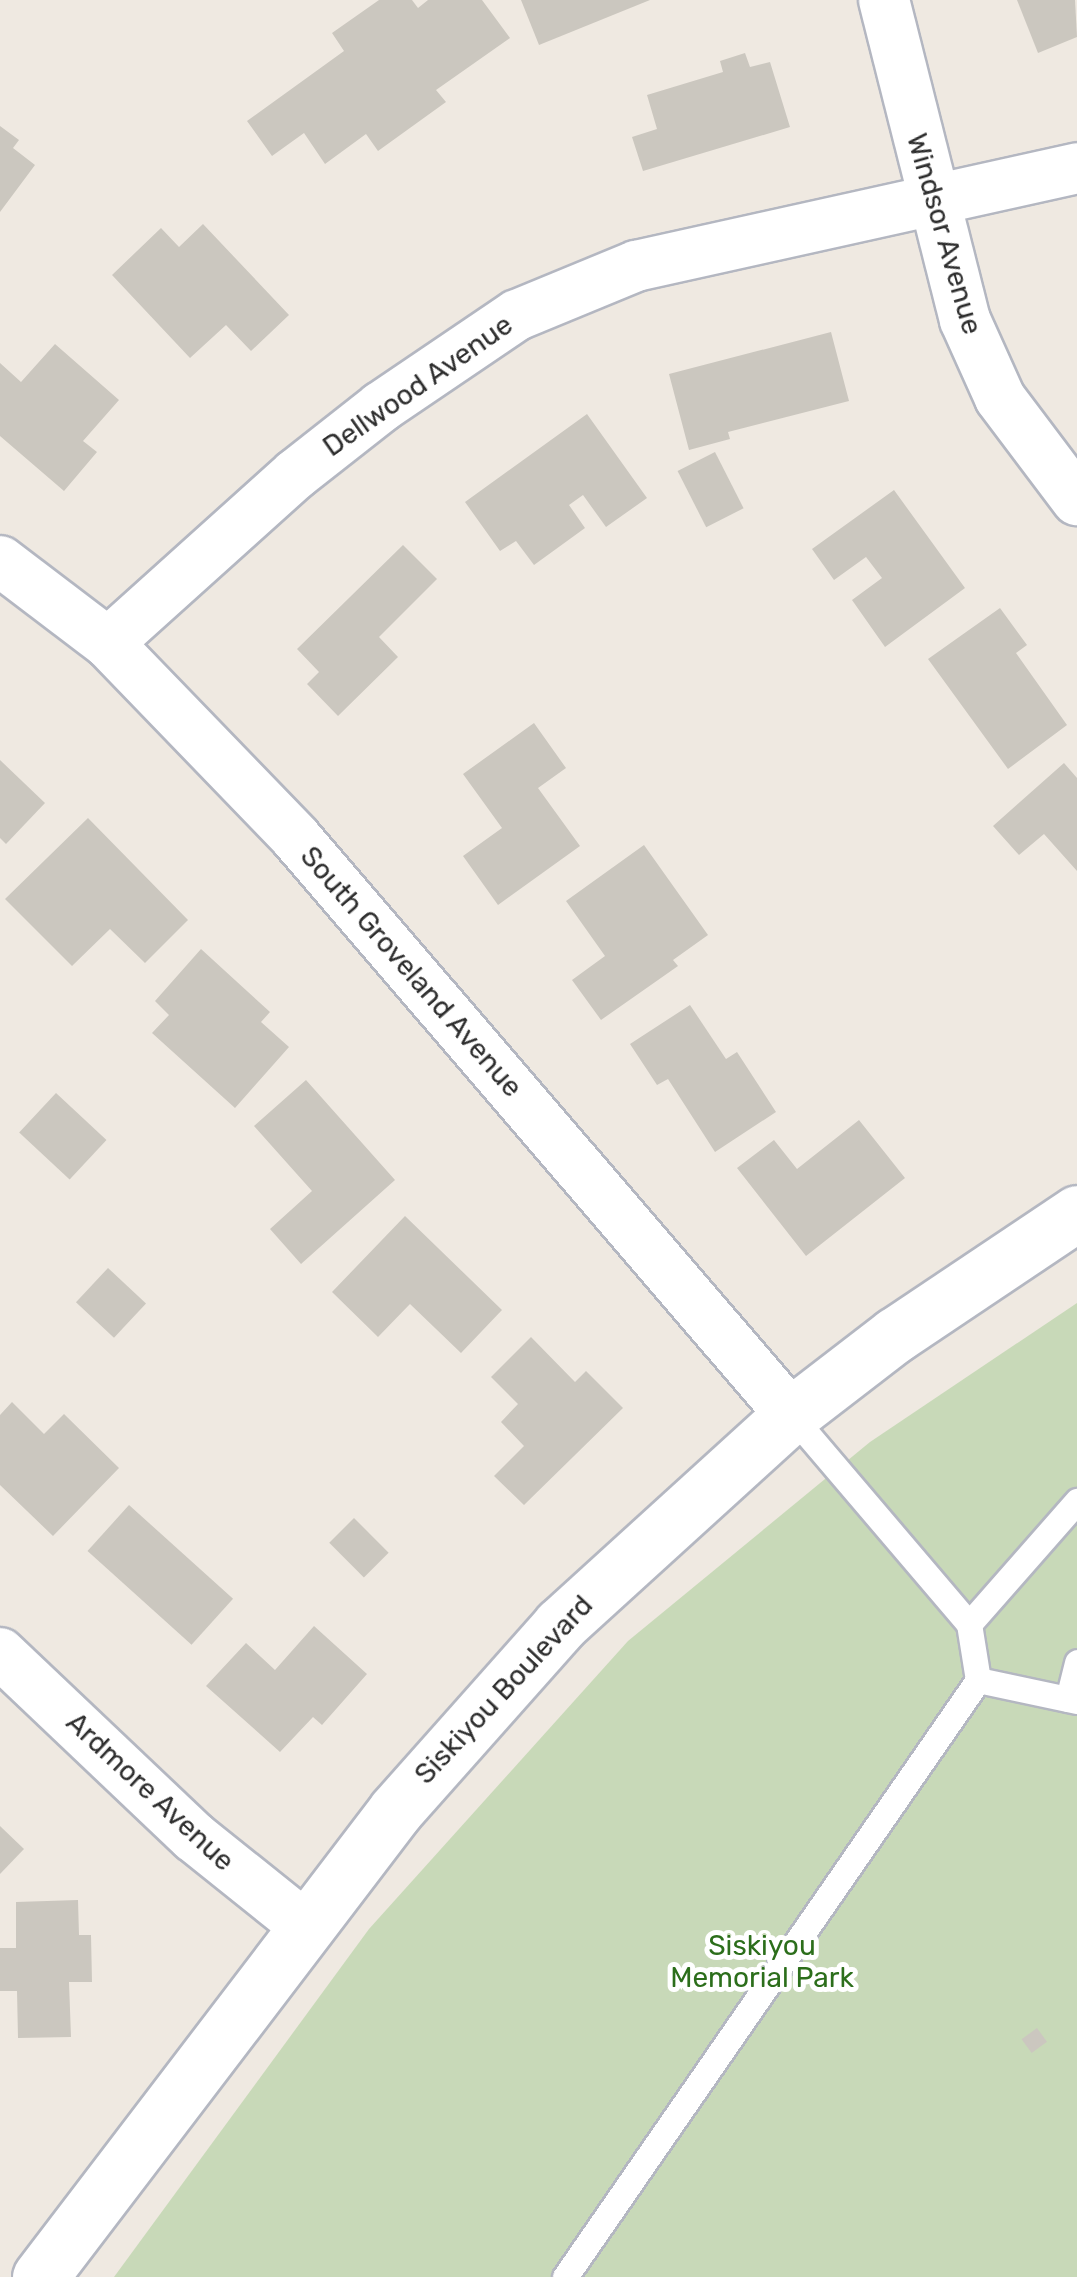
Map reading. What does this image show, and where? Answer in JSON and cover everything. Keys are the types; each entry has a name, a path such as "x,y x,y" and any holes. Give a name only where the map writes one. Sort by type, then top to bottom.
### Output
{"street":[{"name":"Windsor Avenue","path":"884,0 929,196 965,320 1000,398 1077,500"},
{"name":"Dellwood Avenue","path":"108,643 296,474 381,406 518,316 636,266 929,196 1077,168"},
{"name":"South Groveland Avenue","path":"0,560 108,643 296,838 791,1415"},
{"name":"Siskiyou Boulevard","path":"40,2277 305,1926 461,1732 560,1626 791,1415 895,1335 1077,1214"},
{"name":"Ardmore Avenue","path":"0,1652 194,1837 305,1926"}],"lane":[{"path":"565,2277 978,1680 969,1624 791,1415"},
{"path":"969,1624 1077,1501"},
{"path":"978,1680 1075,1682"}],"green space":[{"name":"Siskiyou Memorial Park","path":"1077,1303 1077,2277 114,2277 369,1929 628,1641 870,1442"}],"building":[{"path":"379,0 412,0 418,8 428,0 482,0 510,38 436,90 446,102 378,151 366,134 325,164 304,133 272,156 247,121 344,51 332,33"},
{"path":"521,0 650,0 539,45"},
{"path":"1017,0 1075,0 1077,37 1038,53"},
{"path":"745,53 750,67 770,62 790,127 643,171 632,137 657,129 647,95 723,72 720,61"},
{"path":"0,126 19,140 13,148 35,165 0,212"},
{"path":"203,224 289,315 251,351 226,325 190,358 112,275 161,228 179,247"},
{"path":"831,332 849,401 728,432 730,439 689,450 669,374"},
{"path":"55,344 119,400 83,441 97,452 64,491 0,436 0,363 21,382"},
{"path":"587,414 647,498 606,527 583,495 569,505 585,528 534,565 516,541 500,551 465,502"},
{"path":"715,452 744,508 706,527 678,471"},
{"path":"894,490 965,588 885,647 852,600 882,578 866,557 834,580 812,549"},
{"path":"403,545 437,579 379,637 398,657 338,716 307,684 319,672 297,649"},
{"path":"1000,608 1027,645 1016,653 1067,725 1008,769 928,659"},
{"path":"534,723 566,768 538,788 580,846 498,905 463,856 502,828 463,774"},
{"path":"0,760 45,803 6,844 0,838"},
{"path":"1064,763 1077,778 1077,871 1044,834 1019,855 993,826"},
{"path":"88,818 188,920 145,963 110,929 72,966 5,899"},
{"path":"644,845 708,935 673,960 678,966 601,1020 572,980 605,956 566,901"},
{"path":"201,949 270,1012 261,1022 289,1047 235,1108 152,1033 169,1015 155,1001"},
{"path":"690,1005 726,1059 737,1052 776,1112 715,1152 668,1079 657,1085 630,1044"},
{"path":"306,1080 395,1180 301,1264 270,1229 312,1191 254,1126"},
{"path":"56,1093 106,1140 70,1180 19,1132"},
{"path":"859,1120 905,1178 806,1256 737,1168 774,1140 797,1169"},
{"path":"405,1216 502,1310 461,1353 410,1304 378,1337 332,1292"},
{"path":"108,1268 146,1303 114,1338 76,1302"},
{"path":"531,1337 575,1382 586,1371 623,1408 524,1505 494,1476 524,1446 501,1422 518,1404 491,1377"},
{"path":"12,1402 44,1434 64,1414 119,1468 53,1536 0,1485 0,1415"},
{"path":"129,1505 233,1599 192,1645 88,1551"},
{"path":"354,1518 389,1553 364,1577 329,1543"},
{"path":"314,1626 367,1674 322,1725 313,1717 280,1752 206,1686 246,1643 275,1670"},
{"path":"0,1826 24,1849 0,1874"},
{"path":"78,1900 79,1935 91,1935 92,1982 69,1982 71,2037 18,2038 17,1991 0,1991 0,1948 16,1948 16,1902"},
{"path":"1037,2028 1047,2042 1032,2053 1022,2039"}]}
